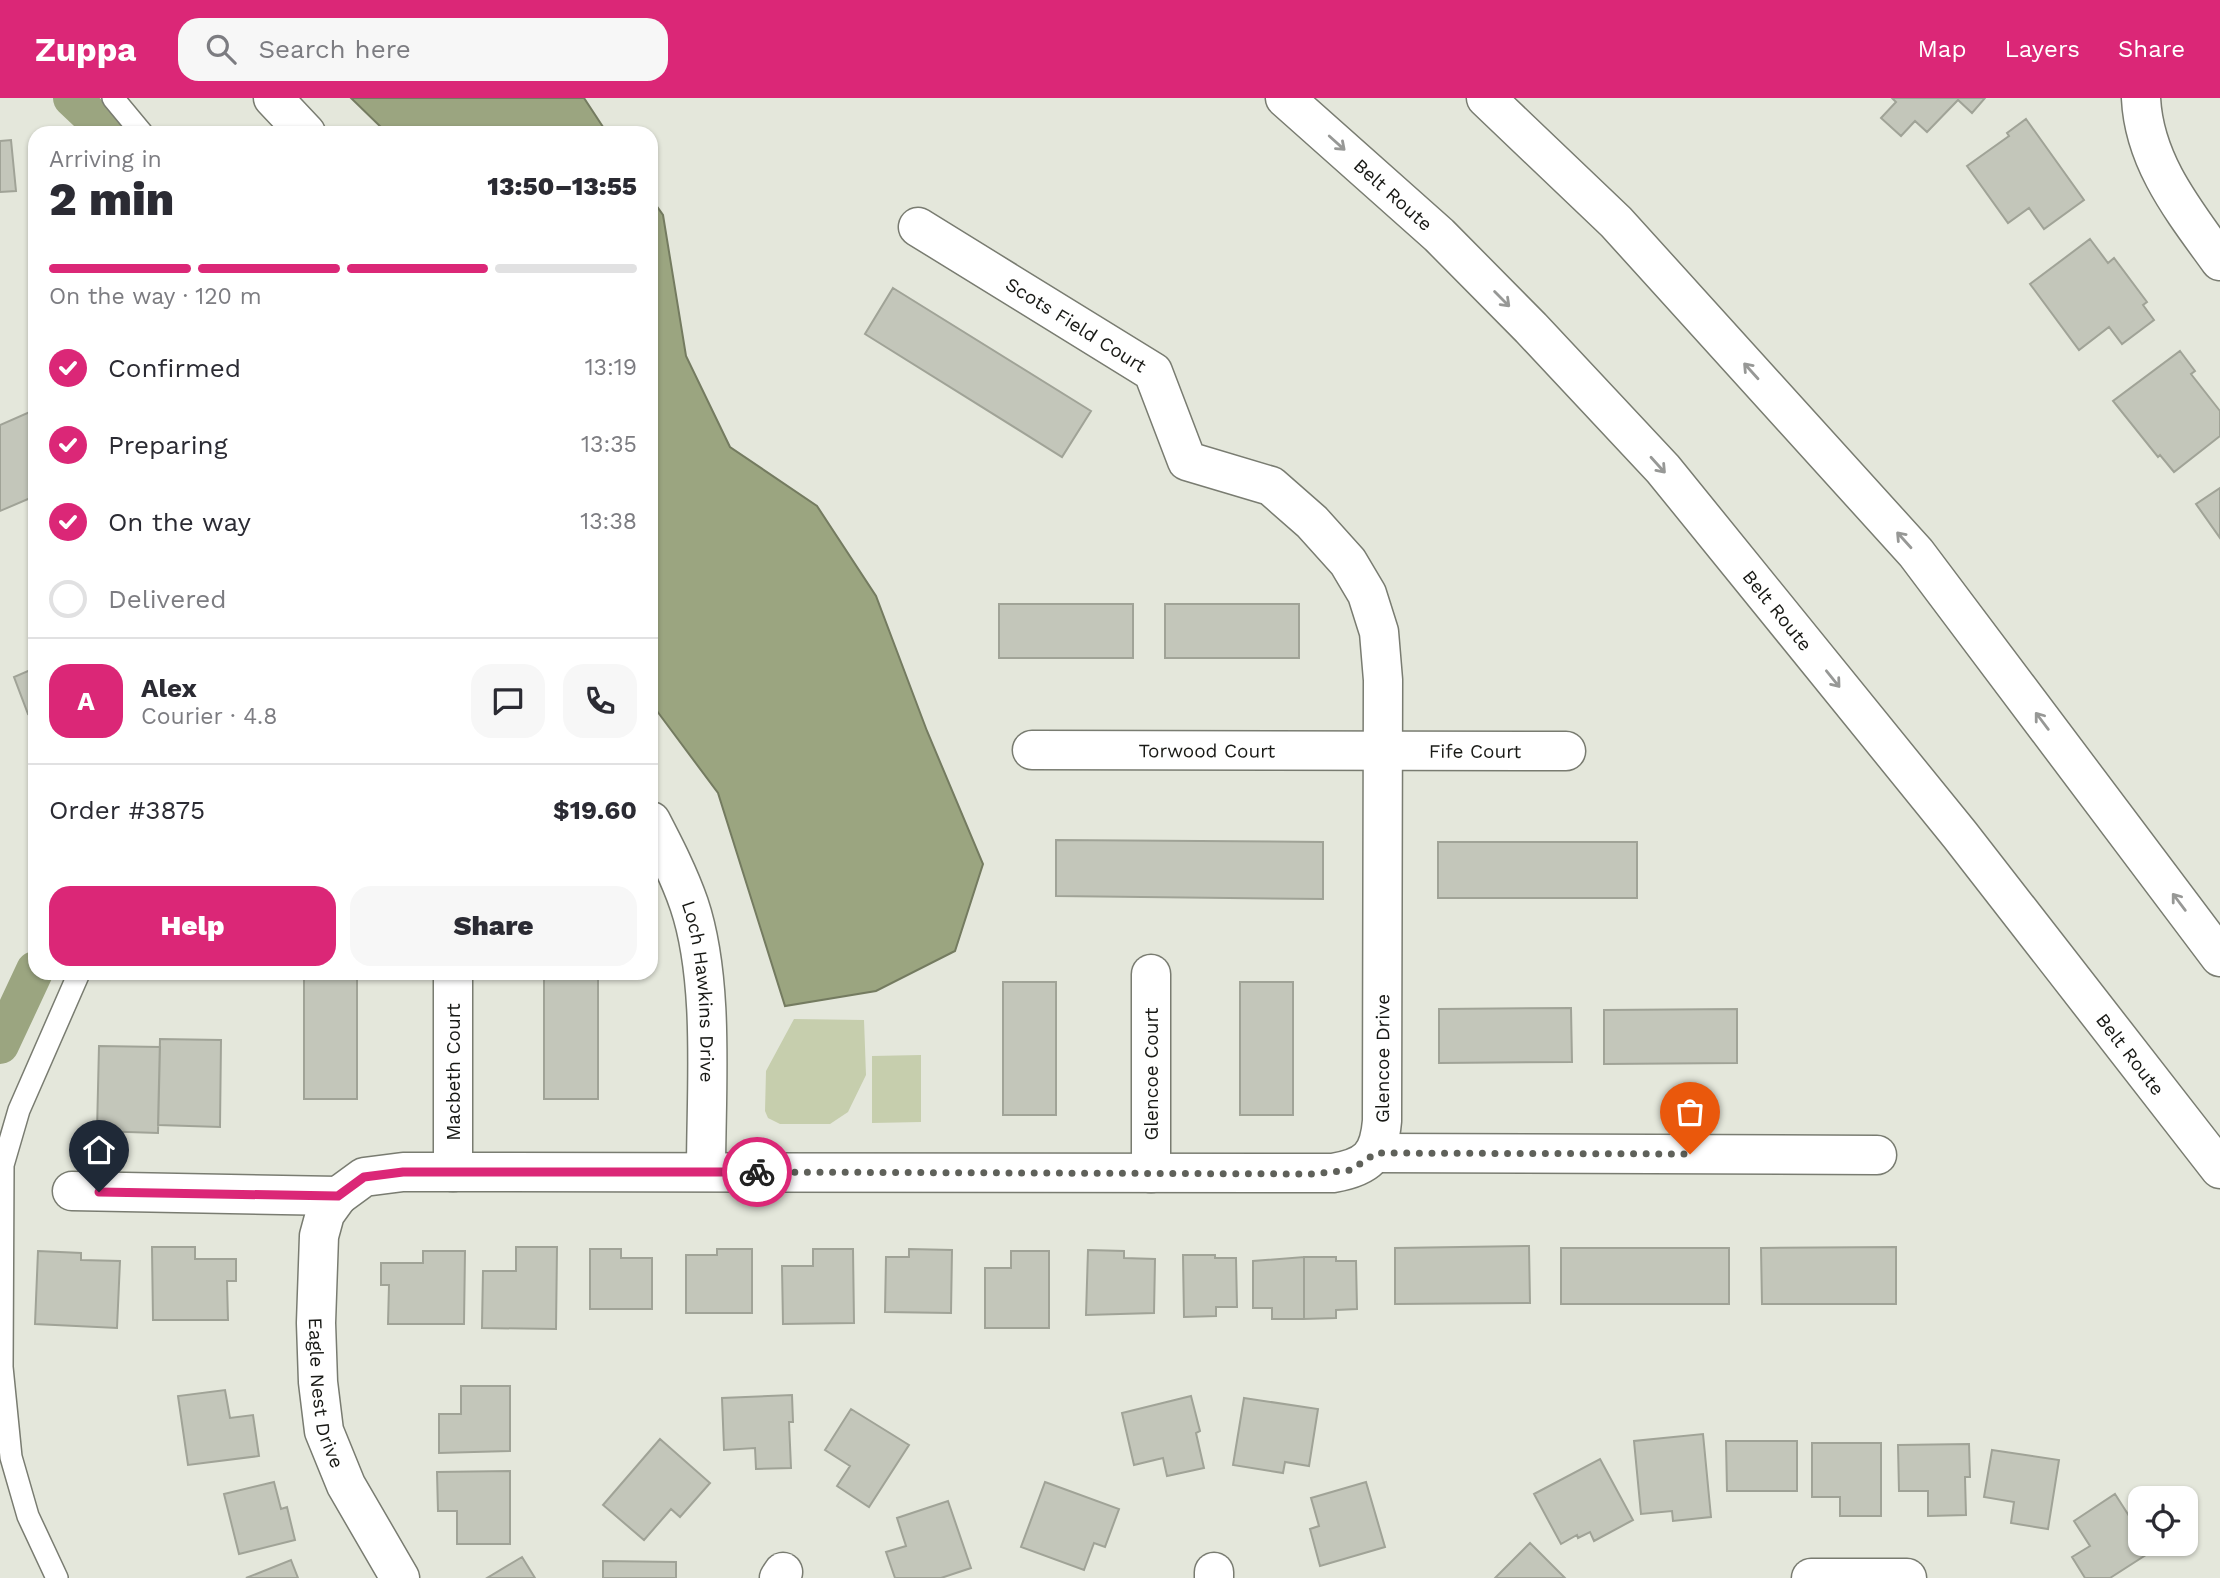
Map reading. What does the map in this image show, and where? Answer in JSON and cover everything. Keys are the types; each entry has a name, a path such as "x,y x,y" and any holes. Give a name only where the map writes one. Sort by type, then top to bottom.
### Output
{"main road":[{"path":"273,98 299,126"},
{"name":"Belt Route","path":"1285,98 1439,235 1531,328 1662,469 1960,835 2220,1169"},
{"path":"1486,98 1616,222 1916,553 2220,957"},
{"path":"2141,98 2154,157 2165,183 2220,261"},
{"name":"Scots Field Court","path":"918,227 1153,372 1187,461"},
{"name":"Glencoe Drive","path":"1187,461 1270,486 1312,522 1348,562 1367,594 1379,632 1383,680 1382,1121 1376,1153"},
{"name":"Torwood Court","path":"1032,750 1382,751"},
{"name":"Fife Court","path":"1382,751 1566,751"},
{"name":"Loch Hawkins Drive","path":"658,835 690,906 698,942 705,998 706,1171"},
{"name":"Glencoe Court","path":"1151,974 1151,1173"},
{"name":"Macbeth Court","path":"453,980 453,1172"},
{"path":"72,1191 338,1196 364,1177 453,1172 1333,1173 1351,1170 1376,1153 1877,1155"},
{"name":"Eagle Nest Drive","path":"338,1196 326,1214 319,1236 316,1334 324,1431 346,1485 400,1578"},
{"path":"1811,1578 1908,1578"}],"lane":[{"path":"113,98 136,126"},
{"path":"57,1578 28,1516 11,1457 2,1367 4,1165 19,1110 76,980"}],"shaded area":[{"path":"351,98 584,98 602,126 380,126"},
{"path":"658,208 663,215 686,356 730,447 817,506 876,596 927,731 983,864 955,951 876,991 785,1006 718,793 658,712"},
{"path":"794,1019 864,1020 866,1075 848,1112 830,1124 780,1124 768,1118 765,1111 766,1071"},
{"path":"921,1055 921,1122 872,1123 872,1056"}],"building":[{"path":"1892,98 1985,98 1972,113 1958,100 1927,132 1915,121 1901,136 1881,118 1896,102"},
{"path":"2026,119 2084,200 2044,229 2029,208 2008,223 1967,166 2009,136 2007,133"},
{"path":"11,140 16,191 0,192 0,141"},
{"path":"2090,239 2108,263 2114,258 2147,302 2143,305 2154,320 2122,344 2109,327 2079,350 2030,284"},
{"path":"893,288 1091,411 1062,457 865,334"},
{"path":"2180,351 2195,371 2191,374 2220,411 2220,436 2174,472 2160,455 2158,457 2113,401"},
{"path":"28,413 28,499 0,511 0,425"},
{"path":"2220,488 2220,538 2196,504"},
{"path":"999,604 1133,604 1133,658 999,658"},
{"path":"1165,604 1299,604 1299,658 1165,658"},
{"path":"28,671 28,714 14,677"},
{"path":"1056,840 1323,842 1323,899 1056,896"},
{"path":"1438,842 1637,842 1637,898 1438,898"},
{"path":"304,980 357,980 357,1099 304,1099"},
{"path":"544,980 598,980 598,1099 544,1099"},
{"path":"1003,982 1056,982 1056,1115 1003,1115"},
{"path":"1240,982 1293,982 1293,1115 1240,1115"},
{"path":"1571,1008 1572,1062 1439,1063 1439,1009"},
{"path":"1737,1009 1737,1063 1604,1064 1604,1010"},
{"path":"160,1039 221,1040 220,1127 158,1125"},
{"path":"99,1046 160,1047 158,1133 97,1131"},
{"path":"1529,1246 1530,1303 1395,1304 1395,1248"},
{"path":"152,1247 195,1247 195,1259 236,1259 236,1281 227,1281 228,1320 153,1320"},
{"path":"516,1247 557,1247 556,1329 482,1328 483,1271 516,1271"},
{"path":"1896,1247 1896,1304 1762,1304 1761,1248"},
{"path":"1561,1248 1729,1248 1729,1304 1561,1304"},
{"path":"590,1249 621,1249 621,1258 652,1258 652,1309 590,1309"},
{"path":"717,1249 752,1249 752,1313 686,1313 686,1255 717,1255"},
{"path":"813,1249 853,1249 854,1323 783,1324 782,1266 813,1266"},
{"path":"909,1249 952,1250 951,1313 885,1312 886,1257 909,1257"},
{"path":"1088,1250 1124,1251 1124,1258 1155,1259 1154,1313 1086,1315"},
{"path":"38,1251 81,1253 81,1260 120,1261 117,1328 35,1324"},
{"path":"423,1251 465,1251 464,1324 388,1324 389,1285 381,1285 381,1263 423,1263"},
{"path":"1011,1251 1049,1251 1049,1328 985,1328 985,1268 1011,1268"},
{"path":"1183,1255 1236,1258 1237,1307 1216,1307 1216,1316 1184,1317"},
{"path":"1304,1257 1304,1319 1272,1319 1272,1308 1253,1308 1253,1261"},
{"path":"1304,1257 1336,1257 1336,1261 1356,1261 1357,1309 1336,1310 1336,1318 1304,1319"},
{"path":"461,1386 510,1386 510,1451 439,1453 439,1414 461,1414"},
{"path":"225,1390 230,1418 253,1415 259,1456 188,1465 178,1396"},
{"path":"792,1395 793,1422 789,1422 791,1468 756,1469 755,1448 724,1450 722,1398"},
{"path":"1191,1396 1200,1431 1196,1433 1204,1468 1167,1476 1163,1458 1134,1465 1122,1413"},
{"path":"1244,1398 1318,1409 1309,1466 1285,1462 1283,1473 1233,1465"},
{"path":"851,1409 909,1445 869,1507 837,1486 850,1466 825,1450"},
{"path":"1703,1434 1711,1517 1673,1521 1672,1511 1641,1514 1634,1441"},
{"path":"660,1439 710,1483 680,1517 671,1509 644,1540 603,1505"},
{"path":"1726,1441 1797,1441 1797,1491 1727,1491"},
{"path":"1812,1443 1881,1443 1881,1516 1840,1516 1840,1497 1812,1497"},
{"path":"1969,1444 1970,1477 1965,1477 1966,1515 1928,1516 1928,1491 1899,1491 1898,1445"},
{"path":"1992,1450 2059,1460 2048,1529 2011,1523 2014,1502 1984,1497"},
{"path":"1600,1459 1633,1520 1594,1541 1590,1532 1578,1538 1577,1535 1561,1544 1534,1494"},
{"path":"510,1471 510,1544 457,1544 457,1511 438,1511 437,1472"},
{"path":"274,1482 281,1509 287,1507 295,1540 239,1554 224,1494"},
{"path":"1045,1482 1119,1509 1105,1547 1094,1543 1084,1570 1021,1547"},
{"path":"1366,1482 1385,1547 1320,1566 1310,1529 1319,1526 1311,1498"},
{"path":"2115,1494 2128,1514 2128,1556 2144,1556 2110,1578 2085,1578 2072,1557 2090,1546 2074,1521"},
{"path":"948,1501 971,1568 941,1578 895,1578 886,1552 906,1546 897,1518"},
{"path":"1530,1543 1565,1578 1495,1578"},
{"path":"522,1557 535,1578 487,1578"},
{"path":"291,1560 298,1578 246,1578"},
{"path":"603,1561 676,1562 676,1578 603,1578"}],"waterway":[{"path":"72,98 102,126"},
{"path":"0,1045 30,980"}],"way so far":[{"path":"757,1172 1312,1174 1351,1170 1376,1153 1690,1154"}],"route":[{"path":"99,1192 338,1196 364,1177 403,1172 757,1172"}]}
